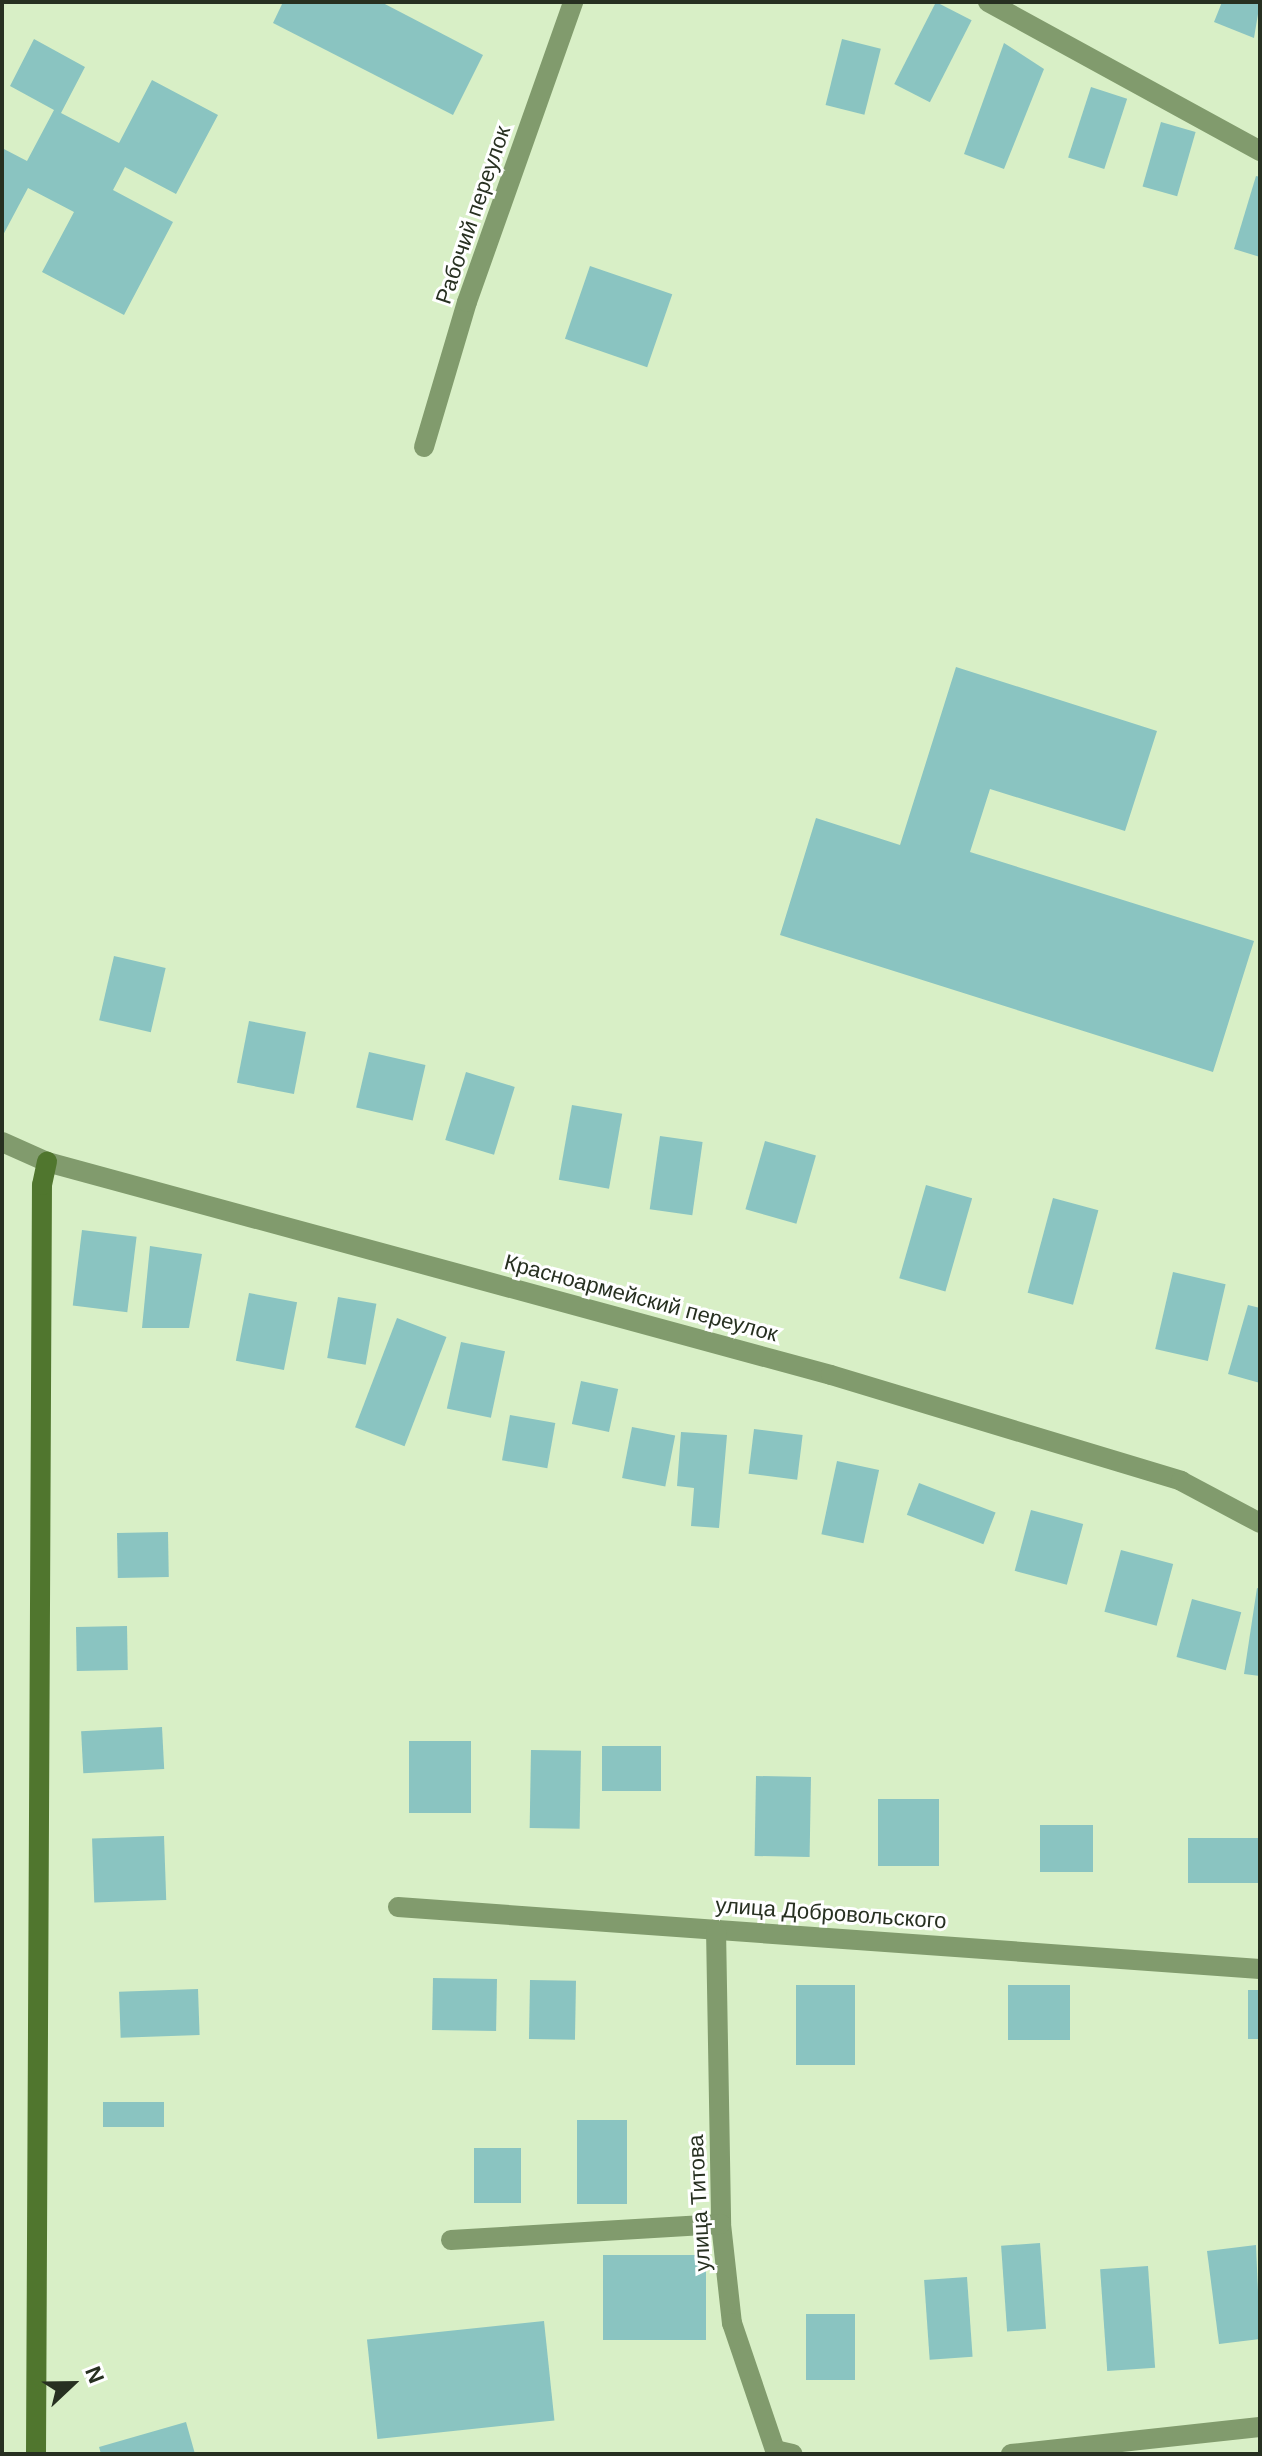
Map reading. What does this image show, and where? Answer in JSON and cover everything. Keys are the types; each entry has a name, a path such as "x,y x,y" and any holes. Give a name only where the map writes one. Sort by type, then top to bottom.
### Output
{"street":[{"name":"Рабочий переулок","path":"424,447 467,302 573,2"},
{"path":"988,2 1260,151"},
{"name":"Красноармейский переулок","path":"2,1142 47,1162 831,1375 1181,1481 1260,1523"},
{"path":"36,2454 42,1185 47,1162"},
{"name":"улица Добровольского","path":"398,1907 1260,1969"},
{"name":"улица Титова","path":"716,1929 721,2224 732,2323 775,2450 793,2454"},
{"path":"451,2240 721,2224"},
{"path":"1011,2454 1260,2427"}],"building":[{"path":"283,2 381,2 483,55 453,115 273,23"},
{"path":"936,2 972,20 930,102 894,84"},
{"path":"1222,2 1260,2 1254,38 1214,22"},
{"path":"34,39 85,67 61,113 119,143 152,80 218,115 176,194 125,167 113,190 173,222 124,315 42,272 74,212 28,188 2,237 2,148 27,161 54,110 10,86"},
{"path":"842,39 881,49 864,115 826,105"},
{"path":"1004,43 1044,69 1004,169 964,154"},
{"path":"1091,87 1127,99 1104,169 1068,157"},
{"path":"1161,122 1196,132 1177,196 1143,186"},
{"path":"1256,176 1260,177 1260,257 1234,249"},
{"path":"590,266 672,294 647,367 565,339"},
{"path":"956,667 1157,731 1125,831 990,789 970,852 1254,941 1213,1072 780,935 816,818 900,845"},
{"path":"114,956 166,968 151,1032 99,1020"},
{"path":"249,1021 306,1032 294,1094 237,1083"},
{"path":"369,1052 426,1065 413,1121 356,1108"},
{"path":"466,1072 515,1087 494,1155 445,1140"},
{"path":"572,1105 622,1114 609,1189 559,1180"},
{"path":"660,1136 703,1142 692,1215 650,1209"},
{"path":"765,1141 816,1156 796,1224 745,1209"},
{"path":"926,1185 972,1198 945,1291 899,1278"},
{"path":"1053,1198 1098,1210 1073,1305 1028,1293"},
{"path":"82,1230 137,1237 127,1312 73,1305"},
{"path":"150,1246 202,1254 189,1328 142,1328"},
{"path":"1173,1272 1226,1284 1208,1361 1155,1349"},
{"path":"249,1293 297,1302 284,1370 236,1361"},
{"path":"338,1297 376,1304 366,1365 327,1358"},
{"path":"1248,1305 1260,1308 1260,1383 1228,1374"},
{"path":"397,1318 446,1337 405,1446 355,1427"},
{"path":"461,1342 505,1351 491,1418 447,1409"},
{"path":"581,1381 618,1389 609,1432 572,1424"},
{"path":"510,1415 555,1423 547,1468 502,1460"},
{"path":"632,1427 675,1435 665,1486 622,1478"},
{"path":"754,1429 803,1435 797,1480 749,1474"},
{"path":"681,1432 727,1435 719,1528 691,1526 694,1488 677,1486"},
{"path":"837,1461 879,1470 863,1543 821,1534"},
{"path":"919,1483 996,1512 983,1544 907,1515"},
{"path":"1031,1510 1083,1524 1067,1585 1015,1571"},
{"path":"168,1532 169,1577 118,1578 117,1533"},
{"path":"1121,1550 1173,1564 1157,1626 1104,1612"},
{"path":"1257,1588 1260,1589 1260,1676 1244,1674"},
{"path":"1192,1599 1241,1612 1226,1670 1176,1657"},
{"path":"127,1626 128,1670 77,1671 76,1627"},
{"path":"162,1727 164,1769 83,1773 81,1731"},
{"path":"409,1741 471,1741 471,1813 409,1813"},
{"path":"602,1746 661,1746 661,1791 602,1791"},
{"path":"531,1750 581,1751 580,1829 530,1828"},
{"path":"756,1776 811,1777 810,1857 755,1856"},
{"path":"878,1799 939,1799 939,1866 878,1866"},
{"path":"1040,1825 1093,1825 1093,1872 1040,1872"},
{"path":"164,1836 166,1900 94,1902 92,1839"},
{"path":"1188,1838 1260,1838 1260,1883 1188,1883"},
{"path":"433,1978 497,1979 496,2031 432,2030"},
{"path":"530,1980 576,1981 575,2040 529,2039"},
{"path":"796,1985 855,1985 855,2065 796,2065"},
{"path":"1008,1985 1070,1985 1070,2040 1008,2040"},
{"path":"198,1989 200,2035 121,2038 119,1992"},
{"path":"1248,1990 1260,1990 1260,2039 1248,2039"},
{"path":"103,2102 164,2102 164,2127 103,2127"},
{"path":"577,2120 627,2120 627,2204 577,2204"},
{"path":"474,2148 521,2148 521,2203 474,2203"},
{"path":"1040,2243 1046,2329 1007,2332 1001,2246"},
{"path":"1256,2245 1260,2339 1219,2344 1207,2251"},
{"path":"603,2255 706,2255 706,2340 603,2340"},
{"path":"1148,2266 1155,2368 1107,2371 1100,2269"},
{"path":"967,2277 973,2357 930,2360 924,2280"},
{"path":"806,2314 855,2314 855,2380 806,2380"},
{"path":"544,2321 554,2420 377,2439 367,2340"},
{"path":"186,2422 195,2454 101,2454 99,2447"}]}
